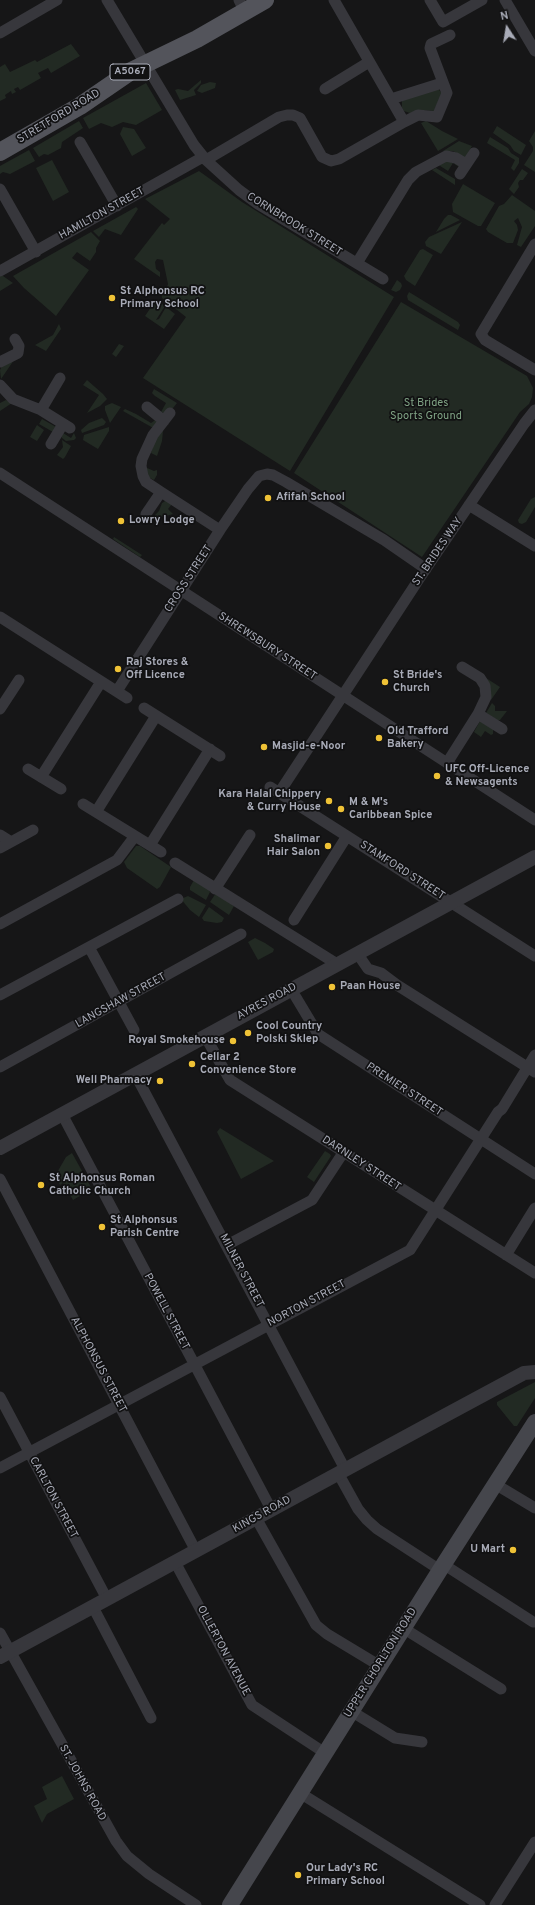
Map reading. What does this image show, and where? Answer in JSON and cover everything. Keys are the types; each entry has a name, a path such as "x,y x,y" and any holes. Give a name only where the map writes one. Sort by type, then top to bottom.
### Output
{"main road":[{"name":"STRETFORD ROAD","path":"0,152 80,106 131,71 186,44 242,6 264,0"},
{"name":"UPPER CHORLTON ROAD","path":"230,1905 403,1628 535,1422"}],"street":[{"path":"0,33 57,0"},
{"name":"CORNBROOK STREET","path":"107,0 145,64 205,159 239,190 258,204 383,279"},
{"path":"334,0 404,122 421,115 438,116 447,94 430,48 431,44 450,35"},
{"path":"430,0 443,22 482,0"},
{"path":"505,0 535,50"},
{"path":"325,89 369,62"},
{"path":"391,98 442,82"},
{"name":"HAMILTON STREET","path":"0,271 117,206 287,115 293,115 300,118 322,157 331,161 339,159 404,122"},
{"path":"80,142 117,206"},
{"path":"357,263 408,180 416,172 446,156 456,158 463,169 474,153"},
{"path":"0,189 36,252"},
{"path":"535,244 482,334 482,337 535,370"},
{"path":"0,362 18,353 19,346 14,339"},
{"path":"41,410 60,378"},
{"path":"0,386 13,399 41,410 67,426 51,444"},
{"path":"147,408 167,417 150,441 141,466 141,472 146,482 220,530"},
{"name":"ST. BRIDES WAY","path":"274,790 342,696 419,579 535,410"},
{"name":"SHREWSBURY STREET","path":"0,473 535,820"},
{"name":"CROSS STREET","path":"117,691 220,530 256,478 267,474 286,482 384,540 426,569"},
{"path":"146,514 161,492"},
{"path":"469,506 535,546"},
{"path":"0,617 127,698"},
{"path":"447,763 484,703 485,686 480,678 462,667"},
{"path":"0,709 19,680"},
{"path":"41,777 101,682"},
{"path":"144,708 220,756"},
{"path":"478,714 502,729"},
{"path":"96,812 156,716"},
{"path":"150,845 210,749"},
{"path":"28,769 61,789"},
{"name":"STAMFORD STREET","path":"274,790 535,956"},
{"path":"83,804 161,852"},
{"path":"0,848 33,830"},
{"path":"0,835 11,842"},
{"path":"215,889 250,835"},
{"path":"0,924 117,860 135,836"},
{"path":"294,920 347,836"},
{"name":"AYRES ROAD","path":"0,1148 535,857"},
{"path":"175,863 337,964"},
{"path":"0,995 178,899"},
{"name":"LANGSHAW STREET","path":"0,1066 241,934"},
{"path":"89,947 134,1030"},
{"path":"357,953 368,969 381,972 397,985 531,1070"},
{"name":"PREMIER STREET","path":"291,989 318,1034 535,1174"},
{"name":"DARNLEY STREET","path":"205,1036 230,1080 343,1153 535,1273"},
{"name":"NORTON STREET","path":"0,1468 410,1250 498,1112 502,1110 531,1070 535,1055"},
{"name":"MILNER STREET","path":"135,1074 269,1324 342,1471 358,1509 367,1520 377,1528 533,1622"},
{"name":"POWELL STREET","path":"62,1114 272,1509"},
{"path":"227,1245 312,1200 343,1153"},
{"name":"ALPHONSUS STREET","path":"0,1179 196,1551"},
{"path":"506,1255 535,1208"},
{"name":"KINGS ROAD","path":"5,1654 342,1471 530,1373 530,1366 535,1363"},
{"name":"CARLTON STREET","path":"0,1397 107,1599"},
{"path":"495,1484 535,1508"},
{"path":"256,1518 316,1625 327,1634 380,1666"},
{"name":"OLLERTON AVENUE","path":"175,1562 252,1705 325,1752"},
{"path":"93,1607 150,1718"},
{"path":"403,1628 501,1689"},
{"name":"ST. JOHNS ROAD","path":"0,1633 5,1654 116,1841 127,1856 149,1874 196,1905"},
{"path":"351,1711 396,1738 422,1742"},
{"path":"300,1793 480,1905"},
{"path":"495,1905 535,1842"}],"green space":[{"path":"71,44 80,56 51,73 48,68 38,73 41,78 20,90 18,87 14,89 16,92 12,94 11,91 5,95 6,98 0,101 0,67 5,64 10,72 35,60 37,62"},
{"path":"201,80 201,83 194,90 196,95 180,100 175,90 178,89 188,91"},
{"path":"210,82 216,83 215,88 202,93 197,91 201,85"},
{"path":"146,83 162,110 136,125 123,122 112,127 101,123 89,129 83,118"},
{"path":"438,89 442,93 434,111 418,110 410,113 404,111 402,108 402,101 406,97"},
{"path":"79,121 83,128 62,142 61,148 48,155 44,154 39,157 33,148"},
{"path":"426,121 458,139 438,151 421,123"},
{"path":"497,126 526,145 521,155 493,133"},
{"path":"123,127 134,129 146,148 132,156 120,134"},
{"path":"535,131 535,172 524,165 533,151 533,147 529,141"},
{"path":"490,137 508,148 511,153 519,158 519,163 514,171 511,168 515,160 487,143"},
{"path":"459,141 472,146 465,158 453,151 443,151"},
{"path":"29,150 35,161 10,174 3,172 0,174 0,166"},
{"path":"52,160 69,192 53,201 36,168"},
{"path":"445,160 460,165 459,167 453,163 448,171 437,164"},
{"path":"436,168 455,179 455,185 432,170"},
{"path":"522,169 528,173 523,180 520,180 518,183 519,187 514,194 509,189"},
{"path":"199,171 242,202 394,297 290,471 143,378 186,317 162,298 161,290 167,287 168,284 163,260 157,259 155,262 156,269 160,272 160,277 134,259 162,223 164,225 170,219 145,199"},
{"path":"463,184 495,203 481,226 478,226 453,212 452,204"},
{"path":"512,195 535,211 535,226 521,247 517,245 522,227 518,218 514,221 518,230 513,243 507,243 488,232 486,229 499,206 504,204"},
{"path":"136,207 138,209 121,235 105,229 99,237 93,231"},
{"path":"448,215 460,220 436,232 444,219"},
{"path":"462,222 441,254 426,246 425,242 429,237"},
{"path":"91,232 100,241 96,248 96,252 90,261 77,252 72,258 89,270 56,316 24,288 13,276"},
{"path":"423,249 433,255 415,286 406,280 404,276 420,250"},
{"path":"0,276 3,276 13,283 0,291"},
{"path":"397,280 402,286 400,290 396,292 391,290"},
{"path":"409,292 458,322 460,325 458,330 408,300 407,296"},
{"path":"156,300 165,306 156,320 159,319 166,307 175,314 164,329 145,316"},
{"name":"St Brides Sports Ground","path":"401,302 527,376 533,388 532,397 529,404 520,412 422,557 294,473"},
{"path":"59,324 61,329 46,351 35,345 53,335"},
{"path":"119,344 124,346 116,357 112,354"},
{"path":"14,360 1,379 0,370 3,364"},
{"path":"87,380 107,399 100,406 87,413 99,395 83,385"},
{"path":"154,389 177,403 169,413 165,414 161,412 166,403 152,393"},
{"path":"6,400 12,403 0,411 0,403"},
{"path":"112,403 121,407 110,423 105,406"},
{"path":"125,409 151,423 157,419 155,429 123,411"},
{"path":"102,418 106,422 104,425 82,433 81,430 89,423"},
{"path":"42,419 56,427 53,432 39,424"},
{"path":"37,425 44,430 37,441 30,437"},
{"path":"109,427 109,431 98,449 83,440 84,435"},
{"path":"162,430 162,441 157,456 151,453 156,436"},
{"path":"63,433 71,438 74,433 76,438 74,440 66,441 62,438 61,435"},
{"path":"62,440 71,446 63,459 57,455 63,447"},
{"path":"147,468 154,471 157,470 157,475 154,480 148,477 145,469"},
{"path":"535,497 535,507 526,522 522,524 519,523 518,520 531,499"},
{"path":"167,500 172,504 168,509 173,514 159,518 154,516 159,511 162,503"},
{"path":"114,537 142,555 140,557 113,539"},
{"path":"486,678 500,687 491,700 490,699"},
{"path":"492,703 495,706 495,711 507,711 500,720 497,720 486,713"},
{"path":"480,721 493,729 493,734 491,735 485,731 481,737 474,732"},
{"path":"136,846 140,846 171,867 160,887 157,889 127,868 124,862"},
{"path":"194,880 209,888 210,892 206,900 190,890"},
{"path":"216,893 234,906 229,915 210,902"},
{"path":"188,896 206,905 199,917 190,910 181,899"},
{"path":"209,907 224,918 222,922 217,923 204,921 202,918"},
{"path":"255,938 274,949 273,952 258,960 248,942"},
{"path":"220,1128 274,1161 241,1179 217,1132"},
{"path":"325,1151 331,1156 314,1182 307,1177"},
{"path":"72,1153 92,1189 73,1200 63,1183 60,1185 55,1176 66,1157"},
{"path":"535,1382 535,1398 517,1426 514,1426 497,1405 497,1402"},
{"path":"62,1776 74,1799 47,1814 42,1823 34,1806 47,1799 42,1787"}],"place":[{"name":"St Alphonsus RC Primary School","path":"112,298"},
{"name":"Afifah School","path":"268,498"},
{"name":"Lowry Lodge","path":"121,521"},
{"name":"Raj Stores & Off Licence","path":"118,669"},
{"name":"St Bride's Church","path":"385,682"},
{"name":"Old Trafford Bakery","path":"379,738"},
{"name":"Masjid-e-Noor","path":"264,747"},
{"name":"UFC Off-Licence & Newsagents","path":"437,776"},
{"name":"Kara Halal Chippery & Curry House","path":"329,801"},
{"name":"M & M's Caribbean Spice","path":"341,809"},
{"name":"Shalimar Hair Salon","path":"328,846"},
{"name":"Paan House","path":"332,987"},
{"name":"Cool Country Polski Sklep","path":"248,1033"},
{"name":"Royal Smokehouse","path":"233,1041"},
{"name":"Cellar 2 Convenience Store","path":"192,1064"},
{"name":"Well Pharmacy","path":"160,1081"},
{"name":"St Alphonsus Roman Catholic Church","path":"41,1185"},
{"name":"St Alphonsus Parish Centre","path":"102,1227"},
{"name":"U Mart","path":"513,1550"},
{"name":"Our Lady's RC Primary School","path":"298,1875"}]}
